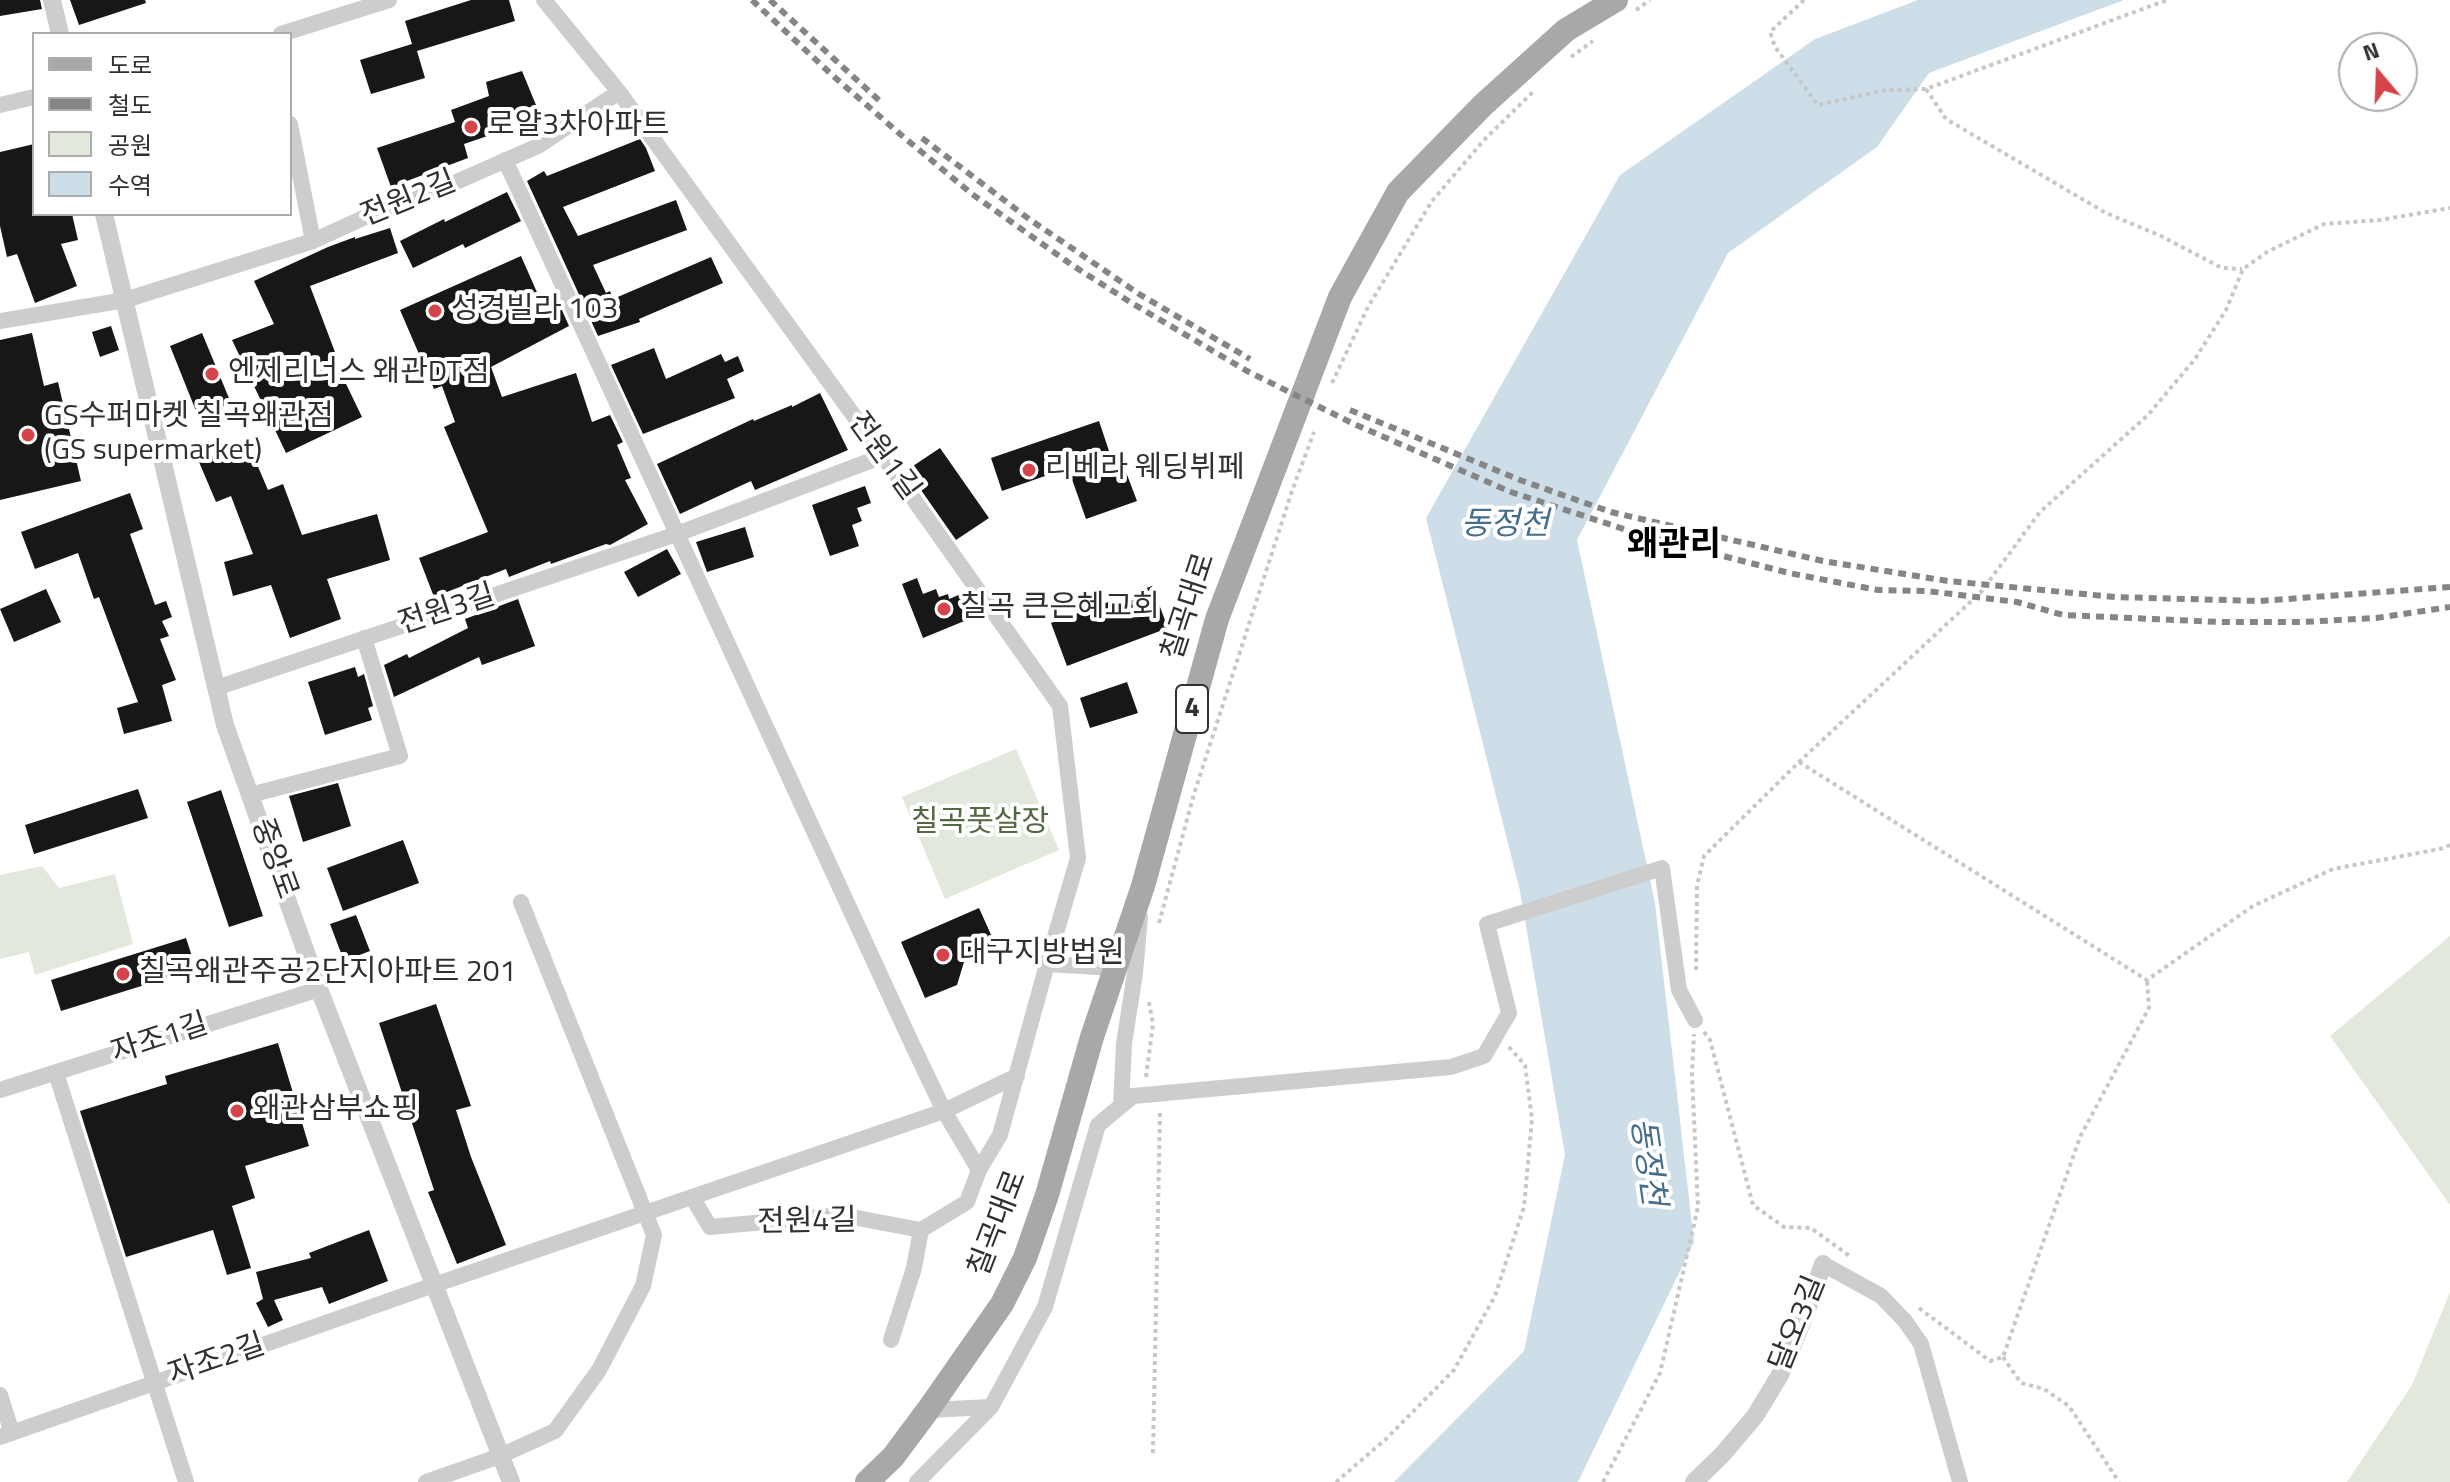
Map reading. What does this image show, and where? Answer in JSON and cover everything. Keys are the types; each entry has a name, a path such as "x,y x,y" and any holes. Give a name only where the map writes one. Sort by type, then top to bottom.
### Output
{"main road":[{"name":"칠곡대로","path":"867,1482 893,1457 928,1410 1002,1304 1025,1258 1047,1195 1092,1037 1143,886 1217,619 1340,297 1398,192 1483,105 1566,30 1620,9"}],"street":[{"path":"52,0 60,32"},
{"path":"287,32 389,0"},
{"name":"전원1길","path":"544,0 619,92 1060,706 1078,858 1000,1135 979,1170 967,1202 921,1230"},
{"name":"전원2길","path":"0,321 125,300 313,241 538,146 619,92"},
{"path":"0,105 32,97"},
{"path":"292,134 313,241"},
{"path":"505,160 944,1111 979,1170"},
{"name":"중앙로","path":"104,216 225,725 319,989 511,1482"},
{"name":"전원3길","path":"216,688 677,534 883,456"},
{"path":"250,795 400,756 364,638"},
{"path":"917,1482 991,1407 1045,1307 1098,1125 1133,1096 1451,1067 1484,1056 1509,1013 1487,924 1662,868 1679,990 1695,1020"},
{"path":"1121,1106 1124,1044 1135,973 1143,886"},
{"path":"426,1482 500,1456 555,1431 599,1370 643,1286 654,1235 521,902"},
{"path":"1047,964 1115,968"},
{"name":"자조1길","path":"0,1090 319,989"},
{"path":"56,1073 186,1482"},
{"name":"전원4길","path":"434,1285 944,1111 1017,1076"},
{"name":"전원4길","path":"692,1197 710,1227 841,1215 921,1230"},
{"path":"891,1340 914,1268 921,1230"},
{"name":"달오3길","path":"1694,1482 1755,1416 1780,1375 1823,1264 1881,1296 1905,1321 1921,1344 1960,1482"},
{"name":"자조2길","path":"6,1435 434,1285"},
{"path":"0,1395 6,1435"},
{"path":"928,1410 991,1407"}],"path":[{"path":"1620,9 1650,0"},
{"path":"1804,0 1770,32 1775,47 1818,105 1886,90 1926,89 2167,0"},
{"path":"1563,63 1600,36"},
{"path":"1330,389 1368,307 1432,201 1484,140 1540,85"},
{"path":"1926,89 1946,119 2106,213 2161,236 2222,268 2243,269"},
{"path":"1696,975 1697,886 1704,856 1799,762 1981,592 2040,512 2148,415 2195,359 2226,310 2243,269 2267,252 2324,224 2380,220 2450,208"},
{"path":"1157,931 1194,794 1292,491 1314,433"},
{"path":"1799,762 2147,980"},
{"path":"2147,980 2253,906 2333,869 2450,845"},
{"path":"2003,1357 2080,1137 2149,1008 2147,980"},
{"path":"1148,996 1153,1024 1146,1080 1160,1093 1153,1453"},
{"path":"1695,1020 1710,1040 1753,1205 1784,1227 1811,1228 1861,1265"},
{"path":"1603,1482 1660,1373 1698,1207 1692,1074 1695,1020"},
{"path":"1336,1482 1386,1439 1454,1370 1495,1296 1524,1207 1532,1119 1525,1065 1497,1034"},
{"path":"1910,1302 1990,1361 2003,1357"},
{"path":"2003,1357 2021,1383 2044,1389 2069,1406 2119,1482"}],"green space":[{"name":"칠곡풋살장","path":"1016,749 1059,850 945,899 902,797"},
{"path":"42,866 59,888 115,874 133,944 35,975 29,952 0,959 0,875"},
{"path":"2450,936 2450,1205 2330,1036"},
{"path":"2450,1292 2450,1482 2347,1482 2412,1385"}],"water":[{"name":"동정천","path":"1918,0 2124,0 1929,73 1877,147 1728,253 1577,540 1655,903 1694,1242 1578,1482 1394,1482 1524,1351 1565,1155 1520,891 1426,518 1620,175 1815,39"}],"building":[{"path":"0,0 40,0 42,9 0,16"},
{"path":"70,0 145,0 146,3 79,25"},
{"name":"로얄3차아파트","path":"471,0 509,0 515,21 417,51 425,78 371,94 360,60 412,44 405,21"},
{"name":"로얄3차아파트","path":"522,71 536,105 497,119 502,131 464,144 468,158 391,187 377,148 455,122 451,110 489,96 486,82"},
{"path":"640,139 655,171 563,207 578,236 676,200 687,230 593,265 606,293 610,291 613,299 711,257 723,283 639,319 640,322 598,336 527,181 544,171 547,176"},
{"path":"32,144 32,216 72,216 78,240 61,244 77,286 35,303 17,254 7,257 0,226 0,152"},
{"path":"507,192 521,221 465,248 463,244 413,268 400,241"},
{"path":"390,228 398,253 310,286 338,360 335,361 362,417 286,453 232,340 274,324 254,281 328,247"},
{"path":"521,256 543,306 557,299 569,326 491,367 502,397 576,373 592,422 610,415 623,442 617,445 631,478 625,480 648,524 610,545 551,564 550,561 509,577 506,569 434,597 419,558 488,532 444,427 455,422 442,386 434,389 400,310"},
{"path":"111,326 119,350 100,357 92,332"},
{"name":"GS수퍼마켓 칠곡왜관점 (GS supermarket)","path":"32,333 44,386 58,382 81,481 0,500 0,340"},
{"path":"202,333 231,403 198,416 170,346"},
{"path":"654,348 666,379 721,354 725,362 738,356 744,371 727,379 735,398 643,434 611,365"},
{"path":"820,393 848,450 755,490 751,481 680,514 657,464 753,419 792,407"},
{"name":"리베라 웨딩뷔페","path":"1099,421 1117,475 1126,472 1137,501 1086,519 1068,468 1002,491 991,458"},
{"path":"247,441 268,490 283,484 302,535 377,514 390,560 327,579 341,619 290,638 271,585 233,596 224,562 253,554 231,496 216,502 199,462"},
{"path":"940,448 989,518 956,540 907,470"},
{"path":"865,486 871,503 857,508 862,521 852,525 859,546 830,556 812,505"},
{"path":"130,493 143,529 130,534 155,605 166,601 172,617 162,621 169,636 160,639 176,680 162,685 172,721 124,734 117,708 138,702 99,597 94,599 78,553 35,569 21,532"},
{"path":"745,527 754,557 707,572 696,542"},
{"path":"667,549 681,574 638,597 624,572"},
{"name":"칠곡 큰은혜교회","path":"917,578 923,594 936,589 939,597 948,594 949,599 966,592 979,615 923,638 902,584"},
{"path":"1152,586 1168,628 1067,666 1051,623"},
{"path":"46,589 61,622 14,642 0,609"},
{"path":"518,599 535,646 482,665 479,657 394,697 384,665 407,654 409,658 468,628 465,619"},
{"path":"355,667 358,677 364,674 373,706 368,708 372,720 325,735 308,682"},
{"path":"1127,682 1138,713 1090,728 1080,698"},
{"path":"338,783 351,826 303,842 289,796"},
{"path":"138,789 148,818 34,854 25,825"},
{"path":"221,790 263,916 229,927 187,802"},
{"path":"403,840 419,883 343,911 327,868"},
{"name":"대구지방법원","path":"979,908 997,948 964,962 957,985 925,998 901,942"},
{"path":"356,915 370,951 344,961 330,924"},
{"name":"칠곡왜관주공2단지아파트 201","path":"186,938 196,969 61,1011 51,980"},
{"path":"436,1004 471,1106 456,1110 506,1245 457,1264 428,1192 434,1190 379,1023"},
{"path":"278,1043 309,1146 245,1166 255,1198 232,1206 251,1268 227,1275 213,1230 126,1257 80,1111 167,1084 165,1076"},
{"path":"369,1230 388,1281 329,1304 322,1287 274,1300 283,1320 268,1327 256,1303 263,1299 256,1272 311,1258 309,1253"}],"railway":[{"path":"752,0 831,74 972,194 1072,265 1247,371 1354,424 1511,492 1642,535 1789,573 1878,590 1927,591 2017,602 2063,615 2219,622 2303,622 2376,618 2450,607"},
{"path":"770,0 883,104"},
{"path":"922,138 1029,219 1139,294 1250,359"},
{"path":"1350,410 1520,480 1611,512 1823,561 1948,581 2115,597 2260,601 2450,587"}],"place":[{"name":"로얄3차아파트","path":"471,127"},
{"name":"성경빌라 103","path":"435,311"},
{"name":"엔제리너스 왜관DT점","path":"212,374"},
{"name":"GS수퍼마켓 칠곡왜관점 (GS supermarket)","path":"28,435"},
{"name":"리베라 웨딩뷔페","path":"1029,470"},
{"name":"칠곡 큰은혜교회","path":"944,609"},
{"name":"대구지방법원","path":"943,955"},
{"name":"칠곡왜관주공2단지아파트 201","path":"123,974"},
{"name":"왜관삼부쇼핑","path":"237,1111"}],"district":[{"name":"왜관리","path":"1674,547"}]}
